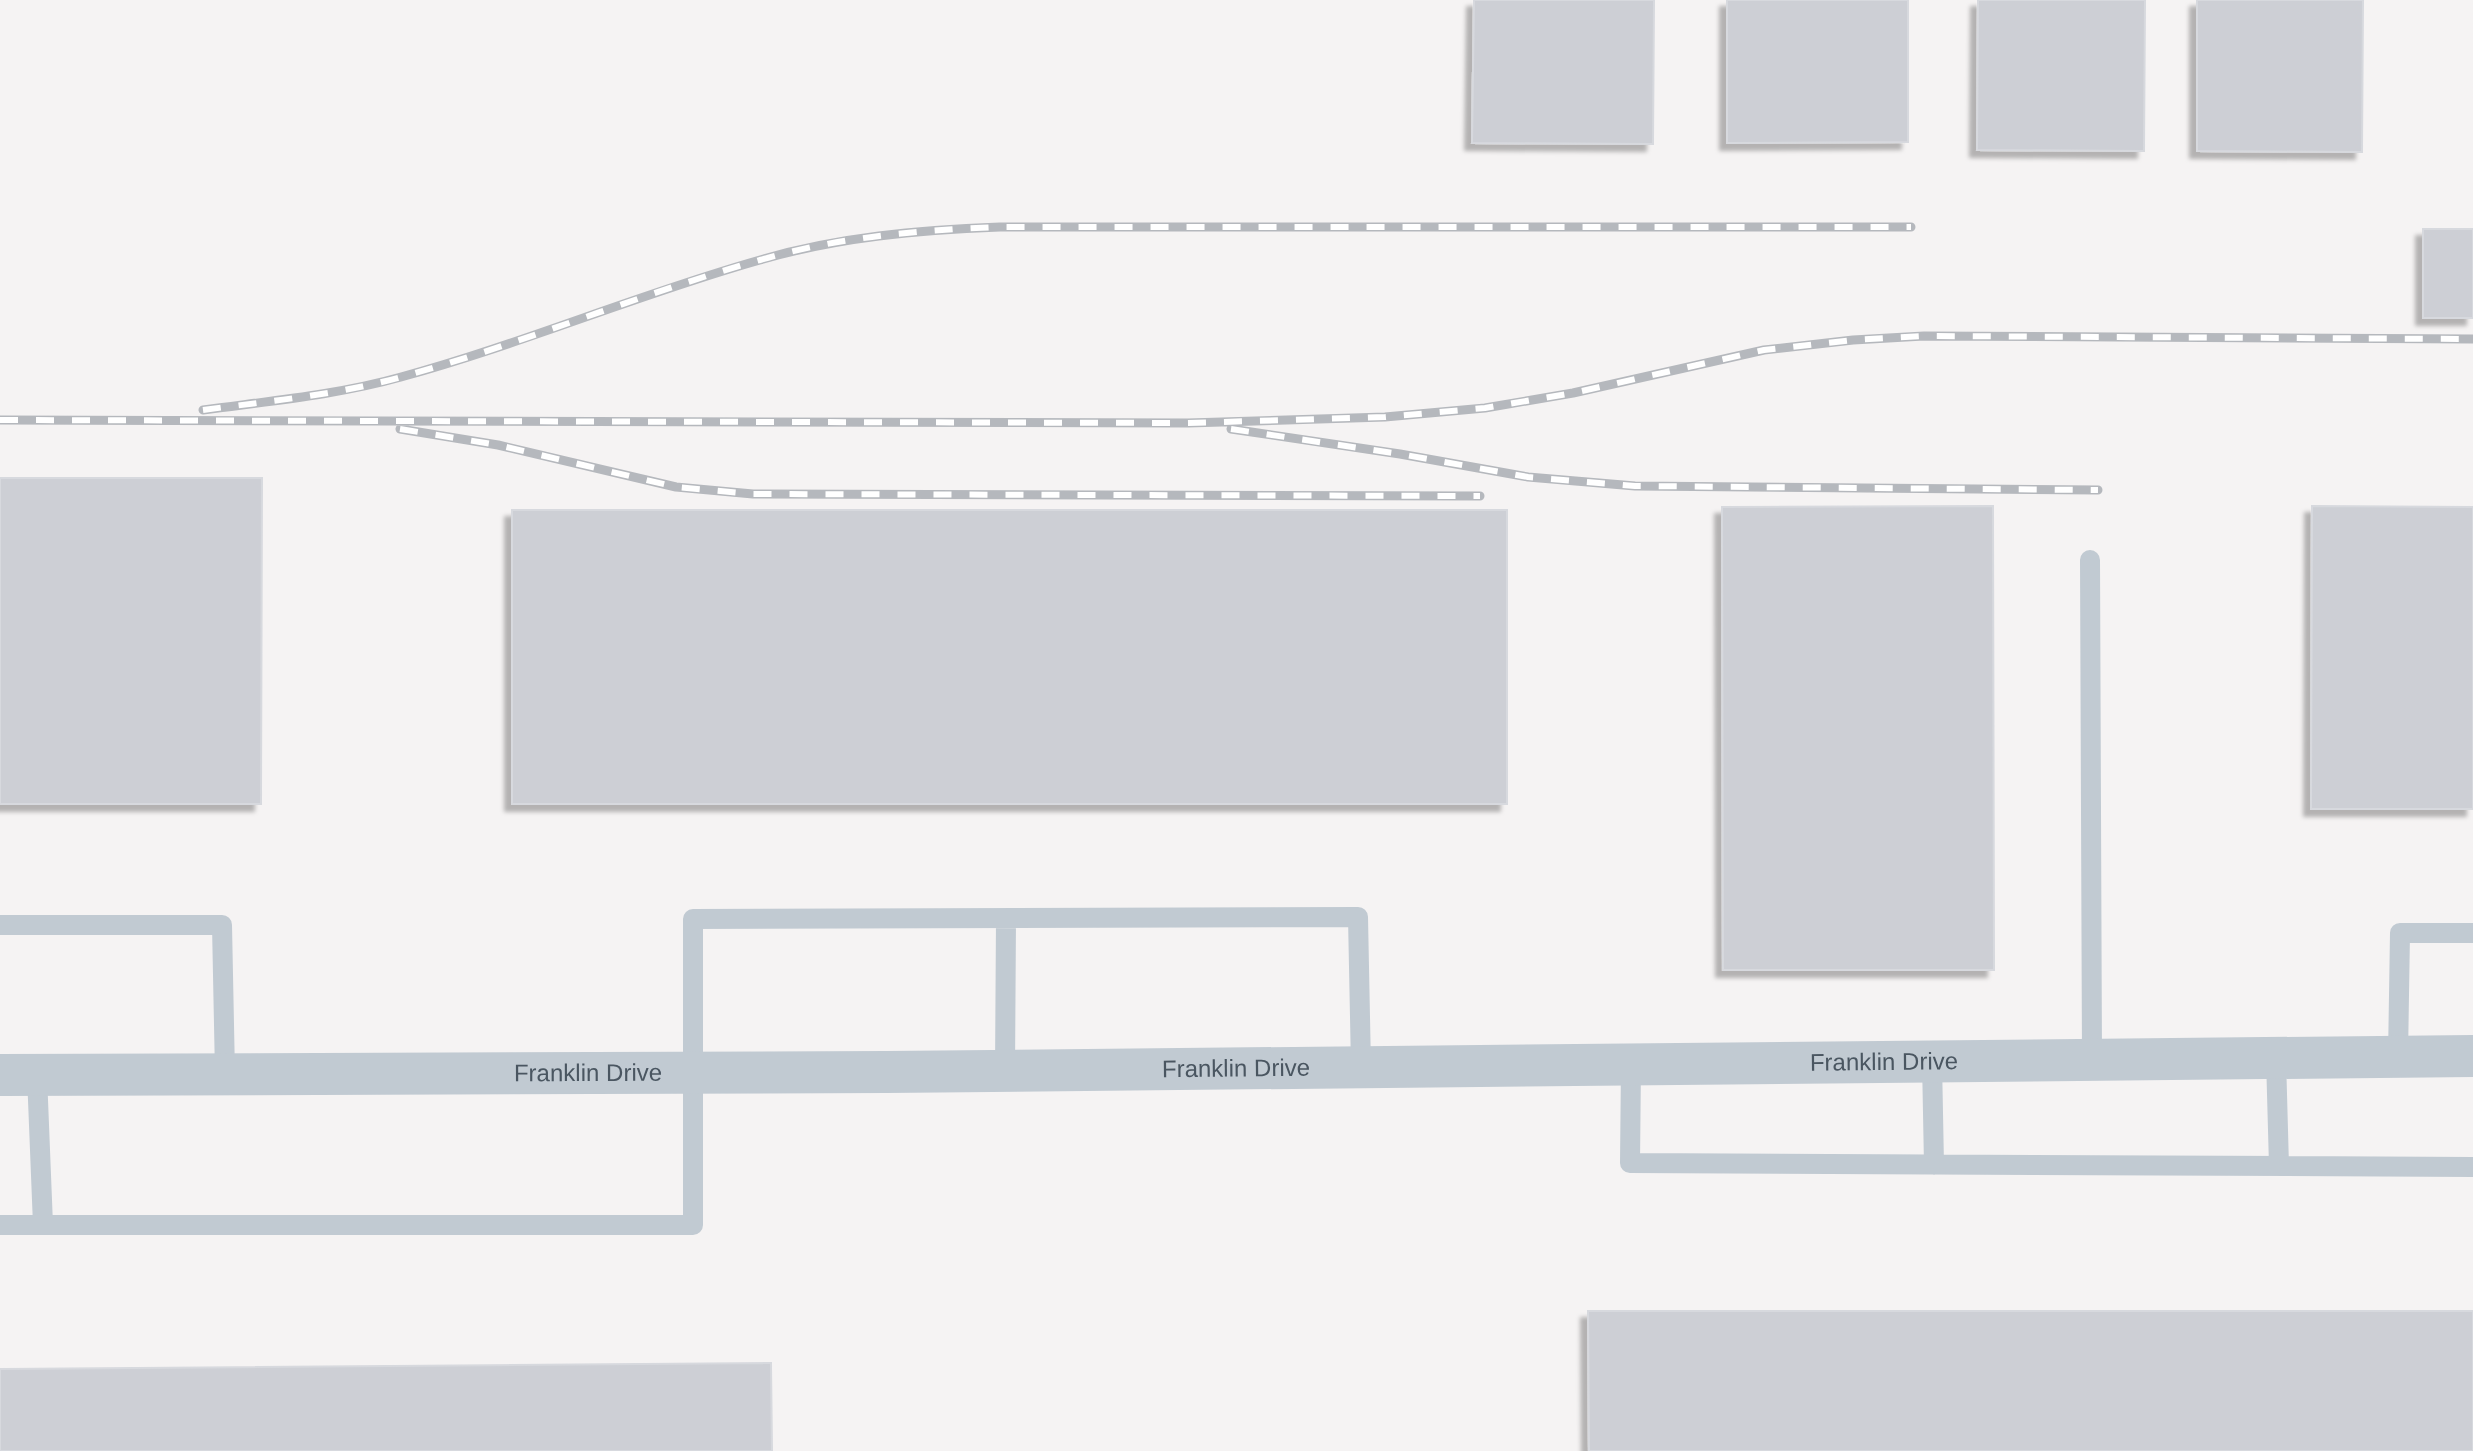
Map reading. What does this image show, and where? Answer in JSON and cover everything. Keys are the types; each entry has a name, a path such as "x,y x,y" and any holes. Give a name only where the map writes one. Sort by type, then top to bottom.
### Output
{"street":[{"name":"Franklin Drive","path":"19,1075 1005,1071 2473,1056"}],"lane":[{"path":"2090,560 2092,1060"},
{"path":"0,1225 693,1225 693,919 1358,917 1361,1067"},
{"path":"1005,1071 1006,919"},
{"path":"0,925 222,925 225,1074"},
{"path":"2398,1057 2400,933 2473,933"},
{"path":"2276,1058 2279,1166"},
{"path":"1932,1061 1934,1165"},
{"path":"1631,1064 1630,1163 2473,1167"},
{"path":"19,1075 43,1225"}],"building":[{"path":"1474,0 1654,0 1653,144 1472,143"},
{"path":"1727,0 1908,0 1908,142 1727,143"},
{"path":"1978,0 2145,0 2144,151 1977,150"},
{"path":"2197,0 2363,0 2362,152 2197,151"},
{"path":"2423,229 2473,229 2473,318 2423,318"},
{"path":"0,478 262,478 261,804 0,804"},
{"path":"1993,506 1994,970 1723,970 1722,507"},
{"path":"2312,506 2473,507 2473,809 2311,809"},
{"path":"512,510 1507,510 1507,804 512,804"},
{"path":"1588,1311 2473,1311 2473,1451 1589,1451"},
{"path":"771,1363 772,1451 0,1451 0,1369"}],"railway":[{"path":"203,410 303,397 377,383 491,350 760,260 849,240 909,233 1000,227 1911,227"},
{"path":"0,420 1188,423 1385,417 1485,408 1573,393 1764,350 1853,340 1924,336 2473,339"},
{"path":"400,429 498,445 676,487 753,494 1480,496"},
{"path":"1231,429 1528,477 1635,486 2098,490"}]}
